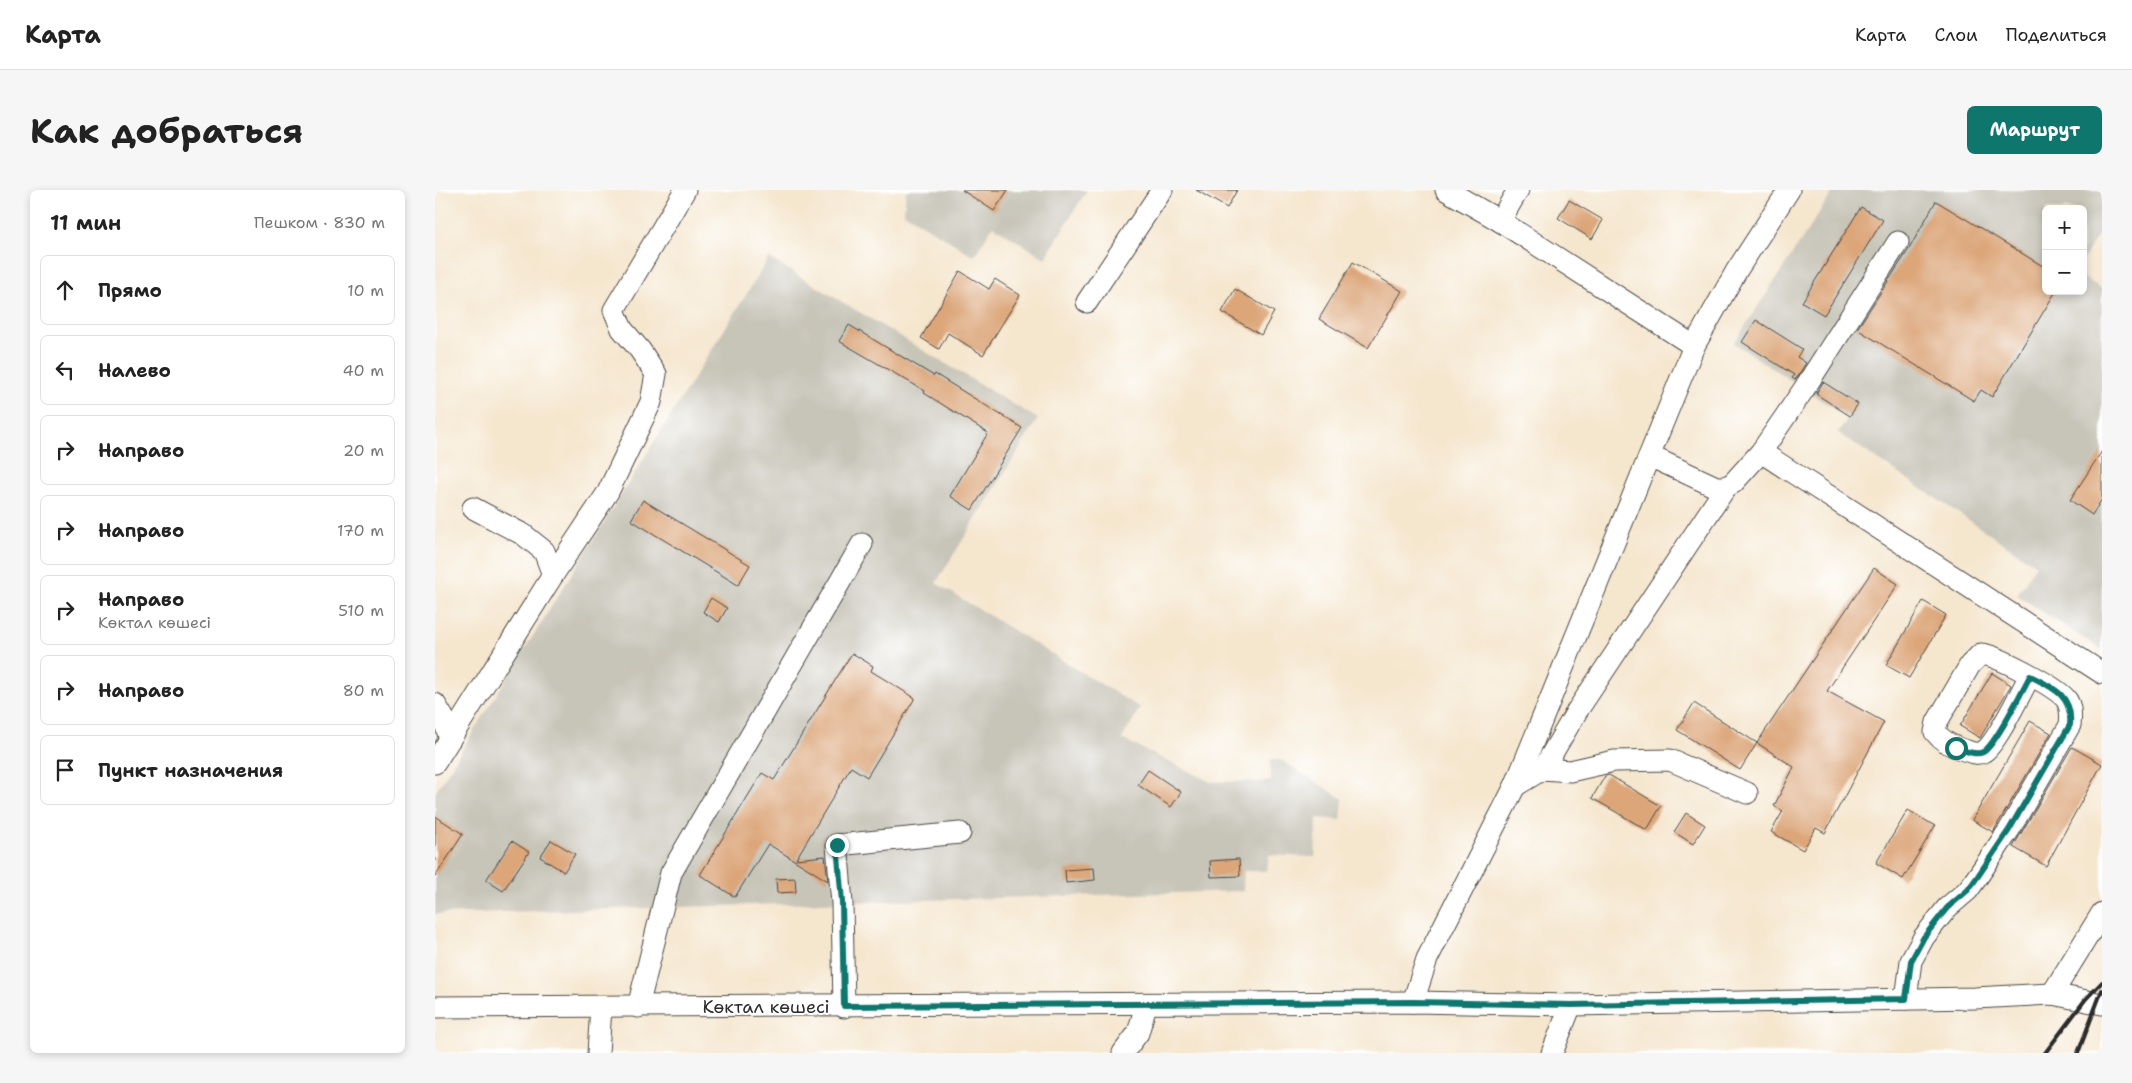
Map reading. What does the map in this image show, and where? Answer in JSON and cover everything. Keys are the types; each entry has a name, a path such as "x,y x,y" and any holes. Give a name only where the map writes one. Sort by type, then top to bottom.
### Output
{"street":[{"path":"435,763 553,574 608,492 651,402 656,374 640,350 622,329 614,310 685,190"},
{"path":"1087,302 1162,190"},
{"path":"1446,190 1500,220 1694,346"},
{"path":"1500,220 1518,190"},
{"path":"1413,1002 1427,959 1515,786 1694,346 1737,270 1789,190"},
{"path":"1650,456 1716,488 1726,487 1733,483 1761,452 1804,389 1898,242"},
{"path":"1761,452 2102,673"},
{"path":"1515,786 1543,769 1577,711 1726,487"},
{"path":"473,508 525,535 544,551 553,574"},
{"path":"638,1007 671,873 862,544"},
{"path":"1906,999 1911,961 1924,937 1947,908 1968,890 2009,830 2070,725 2071,715 2067,699 2047,685 2030,676 1990,655 1981,654 1970,665 1937,722 1935,732 1956,748 1976,754 1984,752 1994,740 2030,676"},
{"path":"435,704 443,717 450,739"},
{"path":"1543,769 1570,771 1614,761 1670,760 1747,793"},
{"path":"844,1006 842,902 837,845 960,833"},
{"path":"2052,994 2102,913"},
{"name":"Көктал көшесі","path":"435,1007 1146,1005 1413,1002 1571,1005 1975,998 2052,994 2102,1004"},
{"path":"1123,1053 1138,1034 1146,1005"},
{"path":"1552,1053 1571,1005"},
{"path":"598,1053 601,1007"}],"shaded area":[{"path":"906,190 1087,190 1045,258 993,226 974,256 904,213"},
{"path":"1834,190 2102,190 2102,228 2087,253 2087,205 2042,205 2042,295 2087,295 2087,280 2102,289 2102,650 2017,595 2036,565 1838,433 1848,418 1734,343"},
{"path":"769,258 1038,419 936,583 1140,708 1122,739 1211,782 1271,781 1270,760 1281,760 1343,799 1341,820 1317,818 1315,857 1269,855 1267,871 1244,871 1243,891 435,914 435,793"}],"building":[{"path":"962,190 1008,190 994,211"},
{"path":"1196,190 1237,190 1227,208"},
{"path":"1569,200 1603,220 1592,239 1558,218"},
{"path":"1936,201 2042,266 2042,295 2054,295 1992,397 1981,390 1974,401 1857,329 1909,249"},
{"path":"1861,207 1883,220 1824,315 1802,302"},
{"path":"1353,262 1402,291 1368,348 1319,319"},
{"path":"960,271 989,289 995,279 1020,295 983,355 948,333 939,349 921,338"},
{"path":"1235,289 1274,312 1261,335 1222,312"},
{"path":"1756,320 1802,349 1797,357 1806,363 1795,380 1792,378 1794,375 1742,342"},
{"path":"849,325 934,376 935,374 1022,428 972,510 950,496 988,433 924,393 925,391 839,341"},
{"path":"1823,382 1858,404 1850,416 1816,394"},
{"path":"2102,451 2102,499 2092,515 2070,500"},
{"path":"643,500 750,565 738,585 631,520"},
{"path":"1874,568 1898,584 1827,691 1884,722 1825,833 1816,828 1803,850 1771,832 1783,811 1774,806 1794,767 1757,743"},
{"path":"711,598 727,608 719,622 703,612"},
{"path":"1923,601 1946,615 1909,678 1886,665"},
{"path":"852,653 873,666 871,671 915,698 867,777 851,767 796,859 825,856 828,881 768,844 735,897 700,875 762,773 774,780"},
{"path":"1992,673 2011,685 1980,738 1960,726"},
{"path":"1694,703 1757,743 1740,770 1677,730"},
{"path":"2030,721 2051,733 1993,832 1972,820"},
{"path":"2072,747 2102,764 2046,866 2013,847"},
{"path":"1148,770 1181,792 1171,807 1138,785"},
{"path":"1609,775 1661,806 1647,830 1592,798 1605,776"},
{"path":"1908,810 1935,826 1903,879 1876,863"},
{"path":"1686,813 1705,825 1693,844 1674,832"},
{"path":"435,816 463,834 435,877"},
{"path":"551,840 575,854 564,872 540,857"},
{"path":"512,841 529,852 503,891 486,880"},
{"path":"1239,859 1240,876 1211,877 1210,861"},
{"path":"1094,868 1095,880 1066,883 1065,870"},
{"path":"795,878 796,892 777,893 776,879"}],"railway":[{"path":"2045,1053 2085,1000 2102,982"},
{"path":"2078,1053 2102,990"}],"route":[{"path":"837,845 842,902 844,1006 1413,1002 1571,1005 1906,999 1911,961 1924,937 1947,908 1968,890 1978,876 2009,830 2070,725 2071,715 2067,699 2030,676 1994,740 1984,752 1976,754 1956,748"}]}
